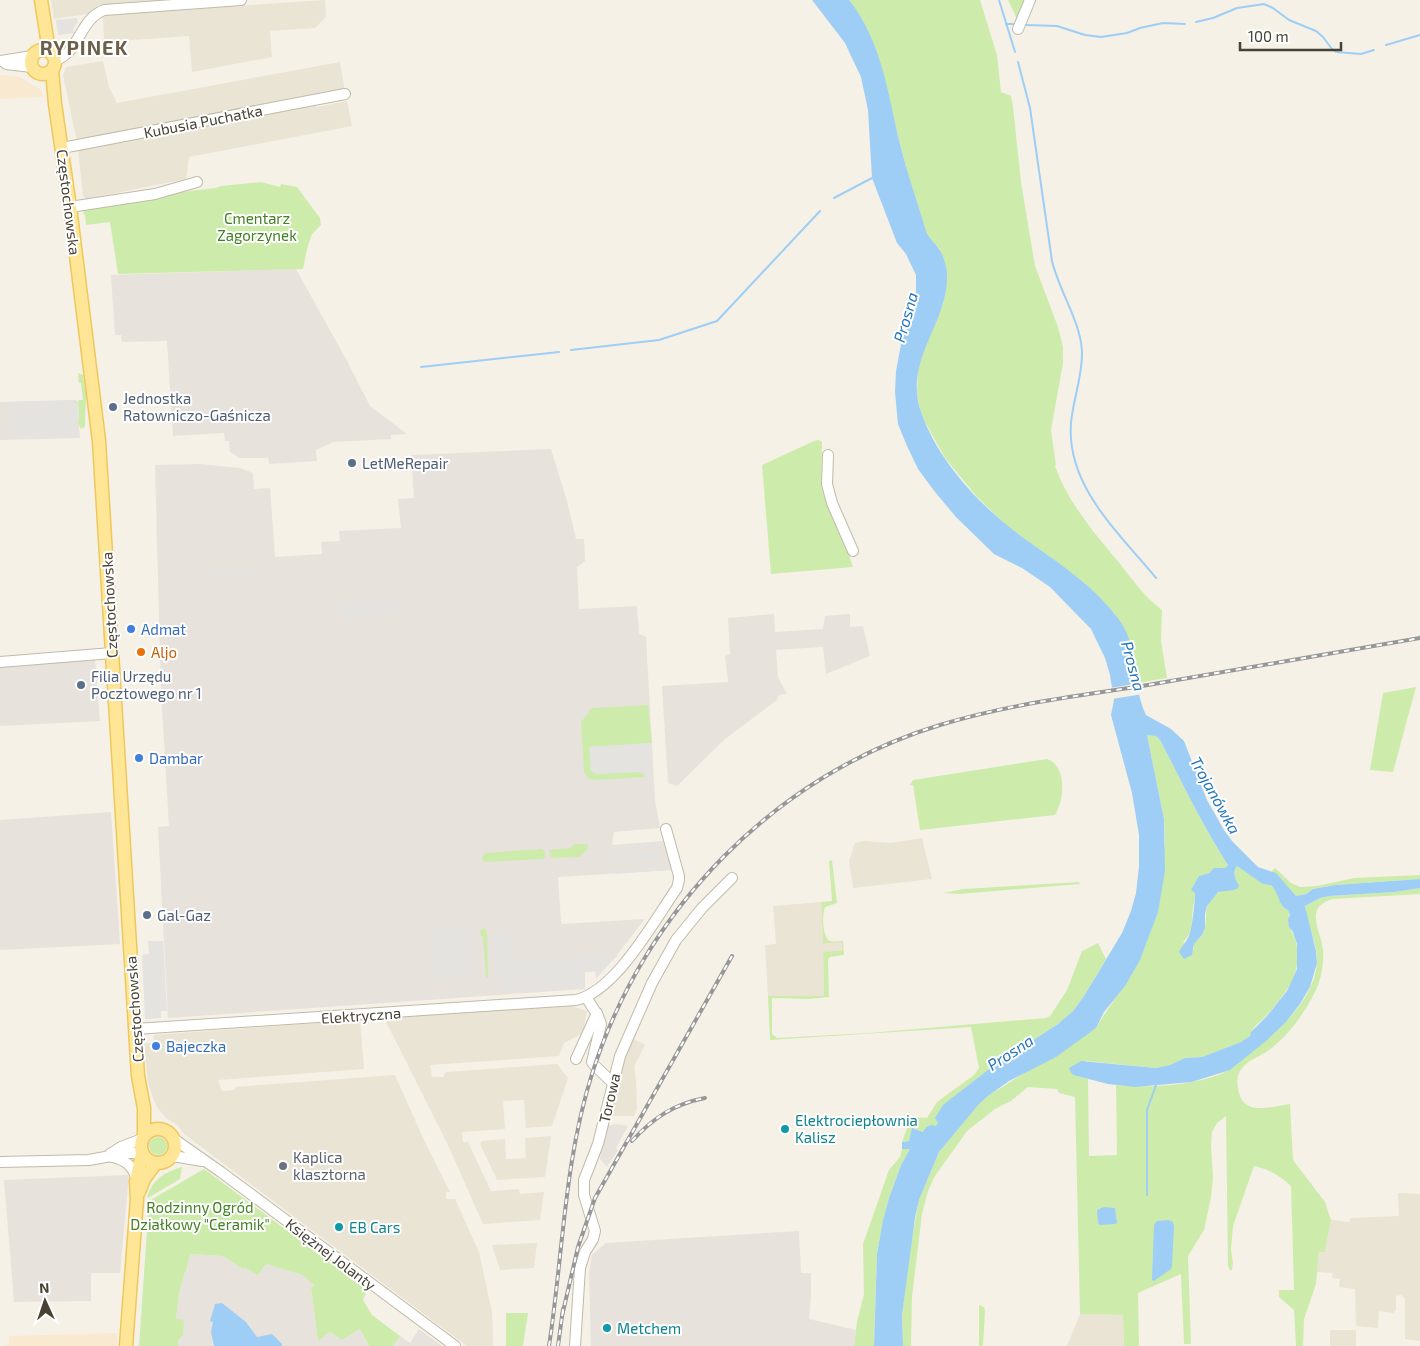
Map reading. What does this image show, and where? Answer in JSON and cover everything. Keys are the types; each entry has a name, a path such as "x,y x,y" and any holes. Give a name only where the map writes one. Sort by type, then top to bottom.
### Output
{"main road":[{"name":"Częstochowska","path":"41,6 44,60 55,104 62,148 99,441 138,1081 144,1108 143,1137"},
{"name":"Częstochowska","path":"144,1108 163,1130"},
{"path":"126,1346 137,1199 136,1177 142,1153 143,1137 151,1130 163,1130 174,1139 174,1150 171,1157 164,1162 156,1163 148,1160 142,1153"},
{"path":"137,1199 144,1179 156,1163"}],"street":[{"path":"0,62 44,60 70,52 88,21 100,11 179,2 241,0"},
{"path":"1018,28 1030,0"},
{"name":"Kubusia Puchatka","path":"62,148 345,94"},
{"path":"70,207 155,194 197,182"},
{"path":"828,455 827,484 832,503 852,551"},
{"path":"0,662 112,653"},
{"path":"612,1082 592,1062 601,1024 597,1013 586,997 600,988 624,964 680,880 666,829"},
{"name":"Torowa","path":"575,1346 580,1268 595,1231 584,1195 584,1180 599,1138 612,1082 625,1041 665,959 684,930 718,890 732,878"},
{"name":"Elektryczna","path":"135,1029 576,1000 586,997"},
{"path":"576,1059 597,1013"},
{"path":"107,1158 122,1147 143,1137"},
{"name":"Księżnej Jolanty","path":"174,1139 455,1346"},
{"path":"107,1158 127,1153 142,1153"},
{"name":"Księżnej Jolanty","path":"171,1157 189,1158 206,1162"},
{"path":"2,1163 120,1159 131,1165 136,1177"}],"shaded area":[{"path":"51,0 170,0 98,5 87,14 54,19"},
{"path":"325,0 326,17 315,28 270,31 272,57 192,72 189,36 104,42 103,15"},
{"path":"77,18 78,22 73,28 74,33 58,35 56,20"},
{"path":"103,61 109,87 117,103 340,62 345,91 77,142 63,75 66,67"},
{"path":"0,75 20,77 41,90 42,97 0,99"},
{"path":"347,101 352,126 189,157 186,179 86,199 83,196 78,149 150,135 155,137 171,134 174,130 313,103 317,107"},
{"path":"296,269 370,406 407,434 391,435 391,439 333,442 316,450 317,461 269,464 268,458 240,458 230,452 229,441 225,441 224,433 173,436 167,341 122,342 121,335 115,335 111,275"},
{"path":"73,400 73,403 78,403 79,421 74,422 76,436 12,439 10,402"},
{"path":"77,400 80,438 0,440 0,402"},
{"path":"551,449 576,539 584,539 585,561 577,567 579,609 637,606 639,634 646,637 655,800 660,828 614,832 612,845 663,841 672,870 558,877 561,922 562,924 645,919 596,979 595,971 585,972 585,989 168,1018 158,827 169,826 161,691 155,465 200,464 240,468 253,473 254,489 270,488 275,557 322,554 321,542 340,541 339,531 401,528 398,499 414,498 411,455"},
{"path":"255,569 256,574 205,577 205,572"},
{"path":"394,599 396,610 389,611 389,616 342,619 341,603"},
{"path":"774,614 775,632 823,629 825,616 850,614 850,627 863,626 870,656 826,674 823,647 776,650 778,677 787,694 779,695 777,700 725,739 677,786 668,783 662,686 728,682 725,656 730,654 728,618"},
{"path":"95,660 100,721 0,726 0,666"},
{"path":"652,743 653,776 645,777 644,774 639,772 596,774 591,771 589,747"},
{"path":"111,812 120,944 0,950 0,820"},
{"path":"922,838 932,879 853,888 849,861 855,843 864,841 891,843"},
{"path":"661,843 661,847 615,851 615,846"},
{"path":"613,853 615,869 667,865 667,870 615,874 614,869 609,869 608,854"},
{"path":"656,853 657,860 619,863 618,856"},
{"path":"821,902 823,942 842,942 842,952 823,953 824,997 768,996 765,945 776,944 773,906"},
{"path":"470,926 473,977 437,979 432,977 431,928"},
{"path":"513,932 515,961 618,955 602,971 585,972 584,987 501,992 500,978 494,978 492,933"},
{"path":"148,941 163,941 167,1011 161,1011 161,1018 145,1019 142,955 149,954"},
{"path":"571,1006 587,1011 583,1033 564,1043 559,1056 430,1065 432,1077 443,1077 446,1072 557,1064 568,1078 552,1126 526,1128 524,1100 503,1101 505,1129 462,1132 463,1142 468,1142 491,1191 519,1189 520,1194 544,1192 540,1220 483,1224 447,1143 384,1018 516,1008"},
{"path":"360,1020 364,1069 218,1080 222,1091 235,1090 235,1087 395,1075 450,1192 446,1192 446,1199 455,1199 479,1252 492,1312 493,1346 467,1346 456,1338 184,1134 177,1125 166,1118 157,1107 153,1098 148,1083 144,1044 154,1042 154,1035"},
{"path":"632,1038 645,1045 634,1066 637,1109 634,1116 608,1116 619,1070"},
{"path":"616,1124 628,1126 616,1148 618,1150 607,1167 600,1159 606,1128"},
{"path":"551,1136 545,1177 497,1180 480,1144 482,1141 505,1139 506,1159 526,1158 525,1138"},
{"path":"129,1175 120,1273 91,1273 91,1301 14,1302 4,1180"},
{"path":"1398,1193 1420,1194 1420,1341 1405,1339 1405,1299 1401,1295 1396,1296 1396,1310 1393,1313 1379,1311 1378,1328 1356,1326 1355,1289 1339,1287 1340,1279 1332,1278 1333,1273 1317,1272 1319,1252 1325,1252 1331,1220 1349,1222 1351,1218 1399,1216"},
{"path":"799,1231 801,1273 811,1273 809,1319 856,1330 854,1346 591,1346 589,1273 592,1255 606,1243"},
{"path":"537,1243 534,1268 500,1270 492,1245"},
{"path":"189,1254 223,1256 243,1269 245,1268 258,1275 266,1264 302,1275 314,1285 311,1288 318,1341 330,1332 342,1340 360,1329 369,1346 178,1346 176,1319 179,1294 185,1271 187,1271"},
{"path":"1080,1314 1123,1315 1124,1346 1067,1346"},
{"path":"419,1329 442,1346 393,1346 400,1336 410,1343"},
{"path":"1330,1330 1356,1330 1356,1346 1330,1346"},
{"path":"117,1333 117,1346 0,1346 9,1345 9,1336"}],"green space":[{"path":"849,0 980,0 997,55 1001,92 1011,96 1021,182 1035,266 1058,327 1063,347 1063,363 1051,430 1055,466 1075,506 1140,589 1162,610 1161,641 1167,678 1137,683 1134,664 1115,614 1085,584 1006,525 977,497 945,458 925,422 920,410 917,394 918,367 943,304 946,290 946,266 939,248 927,236 913,195 878,57 862,20"},
{"path":"1008,0 1028,0 1017,19"},
{"name":"Cmentarz Zagorzynek","path":"261,182 280,187 281,184 297,187 320,218 321,225 312,234 303,269 118,274 110,222 86,225 83,209 221,186"},
{"path":"78,373 83,375 86,396 85,427 81,429 77,421 79,421 78,403 73,404 73,400 78,402 83,400"},
{"path":"819,440 822,442 821,485 825,499 843,536 853,567 771,574 762,465"},
{"path":"1416,687 1393,772 1370,770 1383,693"},
{"path":"648,705 652,743 589,747 594,773 639,772 644,774 645,777 595,780 588,778 584,772 581,722 592,708"},
{"path":"1152,734 1160,740 1201,819 1228,865 1225,868 1214,868 1209,873 1199,876 1191,926 1187,938 1183,942 1194,950 1194,944 1204,930 1209,902 1218,892 1239,885 1234,876 1237,866 1259,881 1271,885 1277,890 1284,908 1289,912 1289,925 1295,938 1298,954 1297,964 1295,974 1281,999 1255,1027 1250,1036 1241,1042 1202,1057 1185,1058 1170,1065 1156,1068 1086,1061 1073,1075 1088,1079 1089,1156 1117,1155 1116,1085 1183,1084 1221,1074 1269,1038 1291,1016 1309,990 1315,976 1317,962 1316,948 1307,920 1305,906 1320,898 1329,896 1395,892 1420,888 1420,894 1333,899 1318,908 1316,920 1323,950 1322,973 1319,984 1305,1010 1289,1032 1269,1050 1246,1064 1238,1076 1237,1085 1241,1097 1251,1107 1265,1108 1290,1104 1293,1160 1325,1202 1331,1220 1325,1252 1319,1252 1316,1284 1304,1319 1303,1346 1296,1346 1294,1310 1279,1297 1279,1290 1294,1290 1291,1186 1265,1169 1254,1166 1233,1226 1232,1270 1228,1266 1226,1116 1217,1123 1212,1132 1213,1178 1211,1197 1204,1230 1188,1256 1191,1344 1184,1344 1181,1274 1138,1293 1139,1346 1124,1346 1123,1315 1080,1314 1075,1097 1059,1093 1057,1089 1028,1087 967,1131 935,1176 928,1191 922,1214 912,1297 911,1346 903,1346 902,1315 910,1249 919,1200 939,1152 978,1104 988,1096 1096,1028 1140,959 1144,948 1165,844 1164,819 1147,735"},
{"path":"1047,759 1054,763 1061,776 1062,793 1055,815 920,830 913,785 910,785 913,780"},
{"path":"574,844 588,844 587,850 579,857 551,858 549,850 570,848"},
{"path":"541,849 545,851 545,858 542,859 484,862 482,858 485,853"},
{"path":"832,860 837,903 825,907 823,925 827,939 830,941 843,941 844,955 830,957 828,960 829,997 808,999 772,998 772,1034 777,1038 869,1033 1046,1018 1050,1016 1067,990 1082,951 1098,943 1106,959 1073,1011 1058,1024 1035,1039 1026,1042 1022,1048 997,1063 977,1079 936,1127 923,1132 914,1128 909,1141 902,1142 911,1117 927,1118 937,1102 974,1075 979,1068 971,1027 770,1040 768,996 824,996 823,952 842,951 842,942 823,943 821,902 832,901 829,861"},
{"path":"1275,868 1291,883 1300,887 1317,886 1354,878 1420,875 1420,879 1335,885 1313,889 1306,894 1296,896 1272,871"},
{"path":"1079,882 1080,884 959,894 944,893 963,889"},
{"path":"484,928 487,934 488,978 486,977 483,936 481,936 480,931"},
{"path":"154,1137 162,1137 167,1142 165,1153 154,1155 149,1150 149,1142"},
{"path":"902,1149 910,1149 901,1165 889,1198 877,1253 874,1346 854,1346 857,1322 864,1294 863,1244 889,1170 900,1157"},
{"path":"182,1167 180,1179 147,1197 156,1181 170,1171"},
{"name":"Rodzinny Ogród Działkowy \"Ceramik\"","path":"204,1169 367,1290 363,1300 372,1315 400,1336 393,1346 369,1346 360,1329 342,1340 330,1332 318,1341 311,1288 314,1285 302,1275 266,1264 258,1275 245,1268 243,1269 223,1256 190,1254 179,1294 176,1319 184,1320 183,1335 178,1340 178,1346 139,1346 149,1201"},
{"path":"979,1305 984,1307 985,1311 983,1346 979,1346"},
{"path":"506,1313 528,1313 523,1346 506,1346"}],"water":[{"name":"Prosna","path":"812,0 849,0 869,33 882,69 903,155 926,231 941,252 945,263 947,276 945,293 941,310 922,359 917,393 921,412 929,431 950,466 978,499 993,513 1086,584 1117,617 1130,641 1138,690 1146,715 1171,729 1184,741 1207,800 1224,830 1232,841 1258,867 1276,873 1296,896 1306,894 1313,889 1335,885 1420,879 1420,888 1395,892 1329,896 1320,898 1305,906 1317,963 1310,987 1286,1022 1230,1070 1192,1082 1135,1087 1108,1084 1073,1075 1069,1068 1081,1061 1156,1068 1170,1065 1185,1058 1202,1057 1241,1042 1250,1036 1251,1032 1287,991 1297,969 1297,944 1289,927 1288,920 1290,915 1288,910 1282,906 1271,885 1263,884 1237,866 1235,876 1239,885 1238,888 1218,892 1207,906 1205,928 1194,944 1192,955 1184,959 1179,952 1191,930 1195,893 1191,890 1199,876 1209,873 1214,868 1225,868 1228,865 1201,819 1160,740 1156,736 1147,735 1164,819 1165,871 1158,912 1140,960 1125,986 1104,1012 1096,1028 1056,1057 1009,1081 988,1096 979,1104 939,1152 919,1200 915,1218 902,1315 903,1346 874,1346 877,1254 889,1198 901,1165 910,1149 902,1149 902,1142 909,1141 912,1128 923,1132 928,1126 936,1126 938,1123 935,1118 943,1105 997,1063 1022,1048 1026,1042 1035,1039 1058,1024 1073,1011 1122,933 1131,911 1136,893 1139,867 1139,835 1132,793 1111,715 1114,700 1110,675 1105,658 1091,629 1050,587 1022,568 994,554 956,517 918,469 898,424 895,392 896,371 902,339 912,319 916,298 916,275 906,254 897,243 872,178 868,110 861,77 845,43"},
{"path":"1104,1207 1115,1208 1117,1223 1100,1225 1098,1223 1097,1210"},
{"path":"1169,1220 1173,1222 1174,1227 1172,1266 1171,1269 1154,1281 1152,1280 1154,1225 1157,1221"},
{"path":"222,1303 246,1322 257,1337 272,1334 282,1346 214,1346 211,1332 213,1322 210,1321 215,1304"}],"pier":[{"path":"1140,683 1143,694 1112,699 1110,688"}],"waterway":[{"path":"999,0 1015,52"},
{"path":"1196,22 1213,18 1237,8 1264,4 1289,20 1316,31 1336,52 1361,54 1374,50"},
{"path":"1026,25 1057,26 1085,35 1101,37 1127,33 1163,23 1185,24"},
{"path":"1006,24 1013,24"},
{"path":"1386,45 1420,35"},
{"path":"1018,62 1030,108 1052,261 1077,328 1082,351 1081,369 1071,423 1072,446 1077,467 1086,488 1098,507 1156,578"},
{"path":"834,198 872,178"},
{"path":"571,350 659,340 717,321 820,211"},
{"path":"421,367 559,352"},
{"path":"1147,1195 1147,1110 1156,1085"}],"railway":[{"path":"549,1346 575,1141 592,1074 615,1014 645,957 681,905 724,857 771,814 823,778 880,748 940,725 991,711 1420,638"},
{"path":"562,1316 578,1247 595,1198 732,956"},
{"path":"632,1141 648,1125 665,1113 683,1104 705,1098"},
{"path":"558,1346 563,1309"}],"place":[{"name":"Jednostka Ratowniczo-Gaśnicza","path":"113,407"},
{"name":"LetMeRepair","path":"352,463"},
{"name":"Admat","path":"131,629"},
{"name":"Aljo","path":"141,652"},
{"name":"Filia Urzędu Pocztowego nr 1","path":"81,685"},
{"name":"Dambar","path":"139,758"},
{"name":"Gal-Gaz","path":"147,915"},
{"name":"Bajeczka","path":"156,1046"},
{"name":"Elektrociepłownia Kalisz","path":"785,1129"},
{"name":"Kaplica klasztorna","path":"283,1166"},
{"name":"EB Cars","path":"339,1227"},
{"name":"Metchem","path":"607,1328"}],"district":[{"name":"RYPINEK","path":"84,47"}],"water label":[{"name":"Trojanówka","path":"1216,795"}]}
